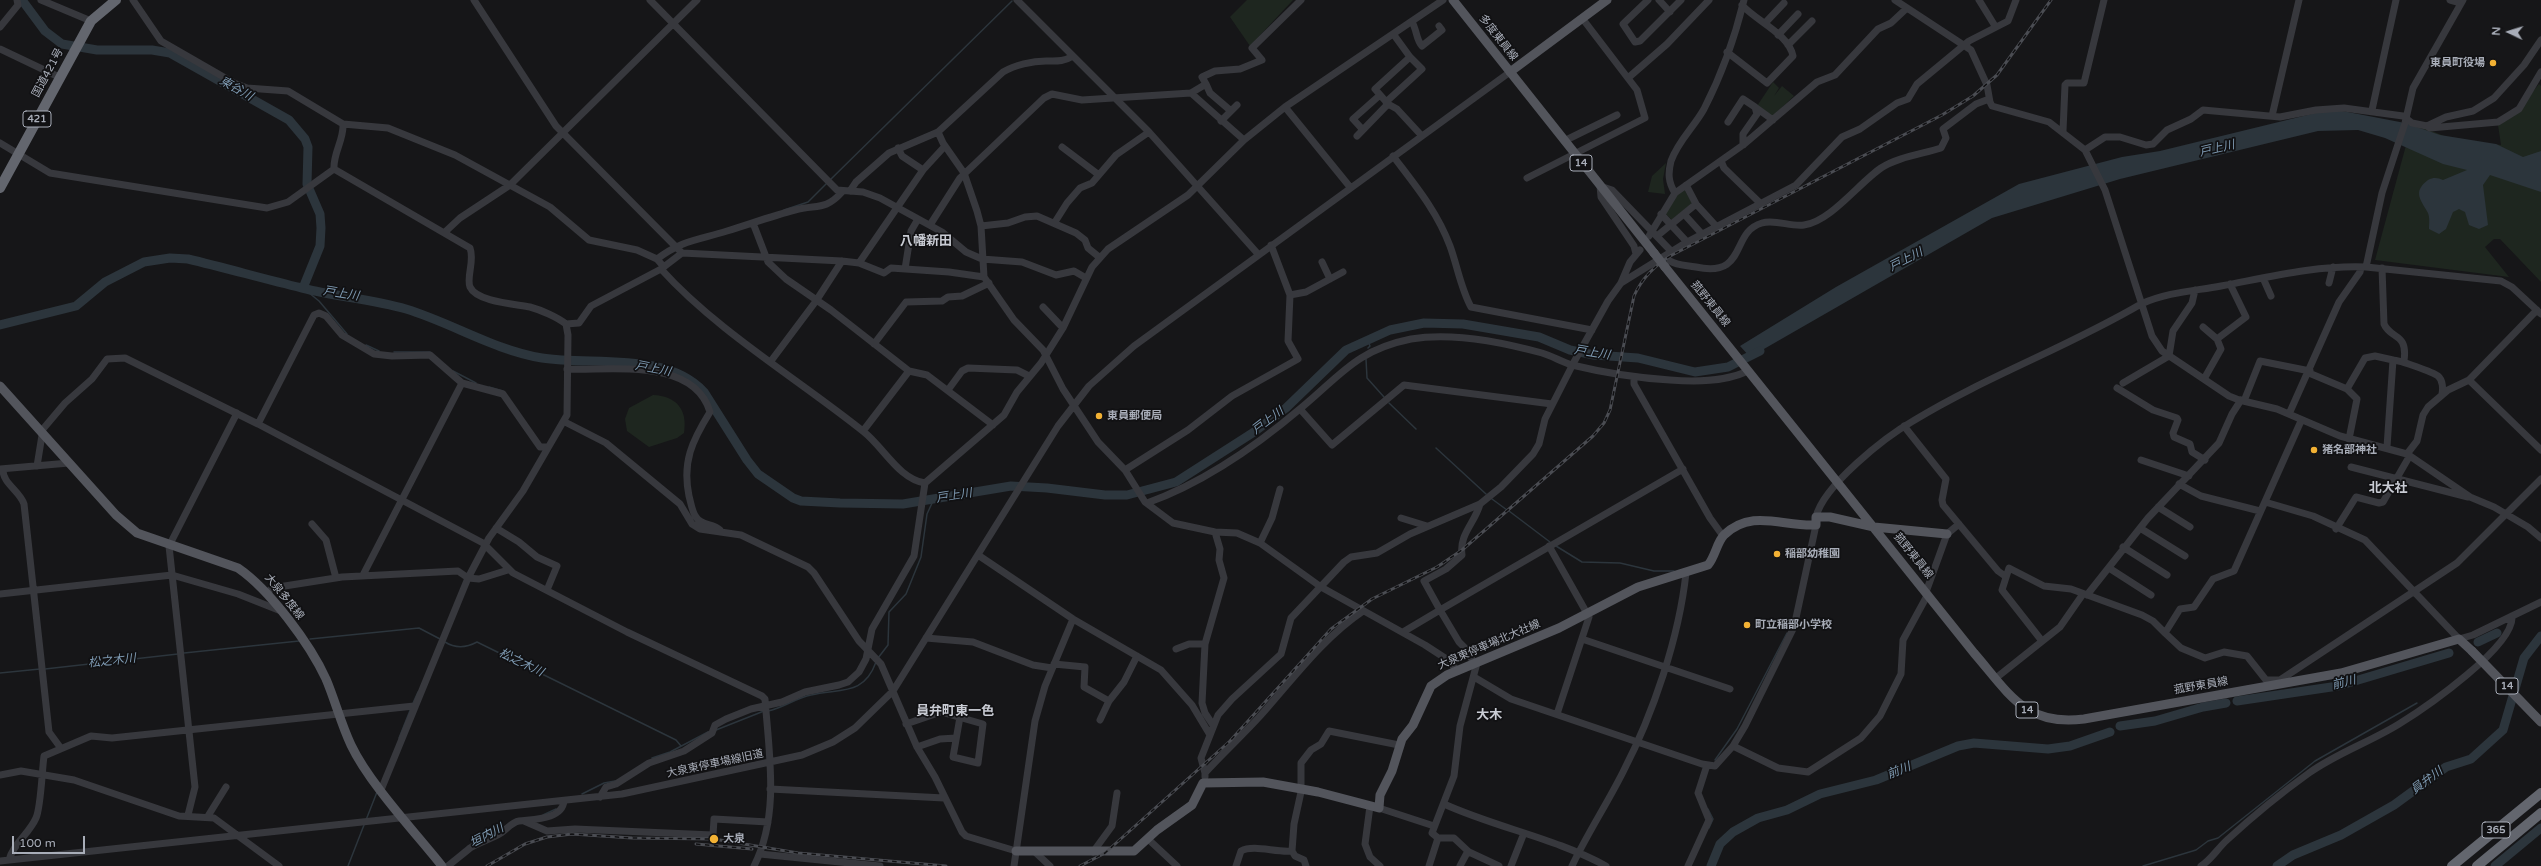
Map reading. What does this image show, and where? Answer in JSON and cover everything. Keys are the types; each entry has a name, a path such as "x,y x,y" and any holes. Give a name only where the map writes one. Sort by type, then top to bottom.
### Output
{"highway":[{"name":"国道421号","path":"0,188 59,77 91,21 116,0"},
{"name":"365","path":"2452,866 2541,794"},
{"path":"2459,866 2541,800"},
{"name":"365","path":"2477,866 2541,813"}],"main road":[{"name":"多度東員線","path":"1453,0 1510,72"},
{"path":"1510,72 1607,0"},
{"name":"菰野東員線","path":"1510,72 1574,155 1654,254 1667,264 1727,344 1927,593 2013,699 2028,711 2045,718 2068,721 2280,682 2352,671 2459,639"},
{"name":"大泉多度線","path":"0,386 128,526 137,533 169,546 238,568 253,578 267,593 314,656 339,713 351,745 380,788 442,866"},
{"path":"1723,536 1756,519 1816,521 1830,517 1874,527 1947,534"},
{"name":"大泉東停車場北大社線","path":"1374,807 1392,771 1399,745 1413,724 1431,686 1439,679 1588,614 1638,587 1708,565 1723,536"},
{"name":"14","path":"2459,639 2541,722"},
{"path":"1016,851 1131,852 1148,839 1156,830 1192,805 1203,783 1254,782 1300,789 1374,807"}],"street":[{"path":"0,27 18,5 17,0"},
{"path":"41,0 91,21"},
{"path":"133,0 142,16 153,27 161,41 167,46 186,54 247,88 288,91 343,124 388,128 461,158 558,212 589,240 631,248 656,259 704,310 863,431 906,475 918,482 926,483"},
{"path":"474,0 543,106 563,133 682,252"},
{"path":"650,0 842,192"},
{"path":"445,232 460,218 510,185 697,0"},
{"path":"1017,0 1149,132 1258,254"},
{"path":"1231,111 1210,94 1202,77 1215,71 1240,69 1262,60 1252,48 1300,0"},
{"path":"600,797 606,787 616,784 649,763 684,751 713,729 751,709 766,709 804,692 848,682 864,664 870,653 872,629 914,556 926,483 961,450 1004,415 1063,328 1086,278 1099,257 1132,231 1188,195 1244,140 1285,107 1394,35 1443,0"},
{"path":"1648,0 1623,24 1635,42 1640,41 1681,0"},
{"path":"1659,0 1670,12"},
{"path":"1628,78 1667,44 1709,0"},
{"path":"1895,0 1964,45 1975,57 1986,85 1989,100 1996,108 2036,117 2062,131 2085,150 2104,187 2156,345 2169,356 2229,396 2289,414 2301,421 2349,439 2387,447 2408,456 2453,484 2470,497"},
{"path":"1979,0 1995,26"},
{"path":"1621,283 1687,242 1796,185 1842,137 1860,129 1897,103 1908,99 1917,84 1964,45 1995,26 2008,21 2016,0"},
{"path":"2062,131 2065,85 2067,83 2084,83 2104,0"},
{"path":"2272,116 2299,0"},
{"path":"2372,110 2396,0"},
{"path":"2289,414 2340,302 2364,267 2381,199 2406,121 2418,77 2462,2 2450,0"},
{"path":"1727,52 1767,83 1792,57 1793,53 1788,45 1766,22 1751,15 1743,3"},
{"path":"1675,192 1669,185 1668,176 1672,160 1703,111 1715,86 1743,3"},
{"path":"1766,22 1784,3"},
{"path":"1652,234 1661,214 1675,192 1742,145 1817,82 1840,70 1878,29 1891,23 1907,8"},
{"path":"1778,35 1798,14"},
{"path":"1528,178 1643,120 1645,115 1637,90 1582,18"},
{"path":"1788,45 1812,21"},
{"path":"1412,22 1416,29 1418,43 1422,46 1442,30 1439,26"},
{"path":"1357,136 1387,103 1422,69 1410,57 1394,35"},
{"path":"2427,126 2446,117 2473,111 2494,98 2524,65 2541,40"},
{"path":"0,49 59,77"},
{"path":"850,191 856,182 884,156 898,148 938,132 1003,72 1012,67 1046,61 1056,62 1073,56"},
{"path":"1410,57 1375,89 1387,103 1397,109 1421,136"},
{"path":"37,466 42,431 65,403 92,379 107,358 117,357 135,361 258,424 484,544 508,570 627,632 762,696 765,699 771,764 802,755 833,742 871,714 893,691 1029,472 1074,405 1089,386 1134,346 1258,254 1510,72"},
{"path":"2085,150 2105,137 2120,137 2146,145 2153,144 2167,130 2191,119 2203,110 2280,117 2325,109 2372,110 2430,128 2498,122 2519,108 2540,76"},
{"path":"930,225 951,189 964,173 1044,98 1052,94 1082,100 1190,93 1206,84"},
{"path":"1190,93 1244,140"},
{"path":"1363,130 1353,119 1380,95"},
{"path":"1728,122 1743,99 1773,120"},
{"path":"1667,264 1717,270 1727,265 1748,232 1758,225 1765,222 1804,226 1817,220 1881,168 1941,148 1946,138 1943,129 1976,104 1989,100"},
{"path":"1221,121 1237,105"},
{"path":"1285,107 1350,187"},
{"path":"1742,145 1743,134 1757,114 1755,107"},
{"path":"1564,141 1617,115"},
{"path":"334,169 333,159 343,132 343,124"},
{"path":"938,132 945,146 964,173 981,226 982,259 986,280 1014,320 1045,355 1074,405 1098,442 1125,470 1146,503 1173,523 1215,532 1237,533 1260,543 1321,586 1445,658 1458,671"},
{"path":"1055,222 1067,203 1080,188 1092,183 1116,155 1149,132"},
{"path":"0,143 38,167 57,175 267,208 288,202 313,186 334,169"},
{"path":"859,263 923,170 945,146"},
{"path":"1062,147 1099,175"},
{"path":"898,148 902,156 923,170"},
{"path":"1393,156 1427,199 1436,215 1450,244 1471,307 1592,331"},
{"path":"1720,161 1724,168 1761,204"},
{"path":"334,169 445,232 470,248 472,262 469,284 472,291 489,299 531,308 566,324 579,323 591,306 662,267 682,252 766,258 842,261 859,263 884,273 891,268 949,272 986,280"},
{"path":"1686,185 1696,204 1717,227"},
{"path":"1203,783 1205,773 1202,758 1213,725 1232,698 1280,654 1292,618 1348,558 1377,553 1427,526 1480,504 1501,487 1537,449 1542,426 1552,404 1608,301 1621,283 1630,262 1638,252 1601,197 1600,186 1612,190 1652,234 1671,251"},
{"path":"656,259 676,245 797,210 819,208 832,202 842,192 850,191 874,196 918,218 950,237 966,252 982,259 1022,262 1056,275 1074,271 1086,278"},
{"path":"1652,234 1672,224 1696,204"},
{"path":"1661,214 1672,224 1687,242"},
{"path":"1684,214 1702,234"},
{"path":"981,226 1008,223 1034,216 1055,222 1083,238 1088,248 1099,257"},
{"path":"905,269 911,231 918,218"},
{"path":"753,223 766,258 786,279 909,370 927,375 992,425"},
{"path":"1125,470 1188,430 1232,396 1298,359 1288,341 1290,295 1271,246"},
{"path":"771,361 816,301 842,261"},
{"path":"1322,262 1330,279"},
{"path":"2329,283 2333,267"},
{"path":"1688,866 1710,820 1698,793 1711,766 1733,746 1794,627 1818,507 1837,481 1904,426 2158,296 2333,267 2382,268 2501,281 2512,287 2539,312 2469,380 2442,394 2424,412 2417,441 2382,502 2356,497 2336,529"},
{"path":"2382,268 2384,324 2386,329 2402,340 2405,349 2404,361"},
{"path":"1290,295 1306,292 1343,272"},
{"path":"2263,278 2271,296"},
{"path":"874,344 906,302 942,302 948,297 962,296 986,280"},
{"path":"2217,339 2246,317 2230,284"},
{"path":"2195,290 2192,304 2173,331 2169,356 2120,386 2153,410 2177,418 2178,420 2173,433 2174,437 2190,444 2192,452 2205,460"},
{"path":"1043,307 1063,328"},
{"path":"258,424 314,315 319,313 326,316 347,338 374,354 392,356 430,355 462,383 503,394 540,447 548,447"},
{"path":"380,788 412,706 443,641 467,576 484,544 529,482 548,447 564,422 569,406 566,324"},
{"path":"2203,327 2217,339 2221,352 2204,379"},
{"path":"1146,503 1179,491 1238,457 1300,409 1356,359 1378,349 1411,339 1444,337 1490,343 1542,354 1573,364 1634,378 1701,381 1730,377 1747,369"},
{"path":"2347,389 2365,358 2375,356 2404,361 2438,376 2441,382 2442,394"},
{"path":"1996,678 2062,624 2158,507 2220,443 2232,414 2243,401 2260,360 2309,372 2347,389 2357,399 2349,439"},
{"path":"2387,447 2393,360"},
{"path":"568,368 657,371 679,380 704,398 710,412 692,444 686,470 686,480 695,517 700,522 717,527 721,532"},
{"path":"948,390 962,371 968,368 1017,370 1029,376"},
{"path":"863,431 909,370"},
{"path":"1634,378 1634,384 1723,536"},
{"path":"2469,380 2541,450"},
{"path":"363,575 462,383"},
{"path":"1300,409 1332,445 1404,386 1552,404"},
{"path":"188,815 195,793 169,546 237,413"},
{"path":"2165,633 2180,609 2194,607 2213,580 2234,571 2301,421"},
{"path":"564,422 606,443 680,504 692,524 700,529 741,535 808,568 870,653 879,662 917,747 935,777 944,798 964,835 1016,851"},
{"path":"1904,426 1946,479 1943,502 1959,524 1998,571 2005,576"},
{"path":"2141,460 2189,476"},
{"path":"60,747 49,732 24,504 22,498 11,487 2,469 70,463"},
{"path":"2351,467 2470,497 2507,514 2541,538"},
{"path":"1402,632 1683,470"},
{"path":"2042,641 2003,592 2005,576 2010,567 2044,586 2071,589 2142,615 2153,622 2181,648 2205,658 2224,652 2247,656 2266,680 2280,682 2413,591 2457,563 2541,479"},
{"path":"2179,484 2201,496 2260,511"},
{"path":"1260,543 1272,518 1280,489"},
{"path":"2265,502 2313,516 2336,529 2364,540 2459,639 2541,602"},
{"path":"1480,504 1465,532 1461,548 1462,554 1446,569 1424,581 1459,642 1468,651 1475,663 1474,677 1460,726 1454,776 1432,833 1438,838 1454,838 1468,851 1499,866"},
{"path":"2158,507 2190,527"},
{"path":"1401,518 1427,526"},
{"path":"312,524 328,545 336,578"},
{"path":"1733,746 1778,768 1808,772 1861,738 1870,730 1893,693 1901,674 1903,640 1927,593 1947,534 1959,524"},
{"path":"496,528 519,542 537,557 557,566 547,590"},
{"path":"2140,528 2185,556"},
{"path":"1213,725 1205,713 1202,702 1205,644 1224,578 1219,560 1220,549 1215,532"},
{"path":"1549,546 1589,617 1557,714"},
{"path":"2124,547 2167,575"},
{"path":"978,555 1073,619 1165,673 1192,705 1210,735"},
{"path":"2109,568 2151,596"},
{"path":"267,593 272,588 363,575 458,571 467,576 487,578 508,570"},
{"path":"1572,866 1624,771 1637,742 1665,667 1686,573"},
{"path":"0,594 172,575 238,594 281,611"},
{"path":"1205,773 1230,750 1321,646 1344,623 1364,611"},
{"path":"2201,866 2226,840 2309,773 2400,723 2474,668 2496,649 2507,635 2513,624 2512,616"},
{"path":"1014,866 1035,722 1053,666 1073,619"},
{"path":"926,638 973,642 1033,665 1086,667 1084,687 1109,701"},
{"path":"1582,638 1730,689"},
{"path":"1176,649 1189,644 1205,644"},
{"path":"1100,720 1109,701 1124,682 1137,656"},
{"path":"1474,677 1510,699 1711,766"},
{"path":"9,860 14,849 24,839 36,818 44,756 60,747 91,736 112,738 412,706"},
{"path":"906,724 941,712 983,724 978,763 953,757 960,718"},
{"path":"1306,866 1304,860 1295,856 1292,850 1300,789 1301,764 1311,750 1321,744 1329,731 1399,745"},
{"path":"917,747 940,739 956,738"},
{"name":"大泉東停車場線旧道","path":"0,861 600,797 771,764 768,822 760,854 754,866"},
{"path":"0,775 21,771 74,780 179,816 208,816 214,818 280,866"},
{"path":"208,816 226,787"},
{"path":"770,788 944,798"},
{"path":"1093,852 1112,826 1117,793"},
{"path":"448,866 471,848 500,833 511,825 524,821 540,819 558,812 563,806 564,801"},
{"path":"1444,804 1579,851 1606,866"},
{"path":"1380,866 1370,857 1365,844 1374,807 1434,826"},
{"path":"524,821 547,831 575,829 713,835 714,819 768,822"},
{"path":"1511,866 1524,833"},
{"path":"1429,866 1438,838"},
{"path":"1148,839 1177,866"},
{"path":"1236,866 1241,851 1244,849 1265,848 1279,852 1292,850"},
{"path":"1460,866 1468,851"},
{"path":"1035,852 1050,866"},
{"path":"760,854 825,863 880,866"}],"shaded area":[{"path":"1247,0 1293,0 1250,46 1230,17"},
{"path":"1773,82 1779,88 1774,96 1782,86 1794,96 1772,117 1757,106"},
{"path":"2539,84 2541,86 2541,282 2500,239 2494,239 2485,247 2509,277 2375,260 2412,123 2449,138 2501,145 2498,125 2519,109"},
{"path":"1666,163 1663,179 1665,194 1648,192 1652,176"},
{"path":"1684,189 1692,203 1672,220 1665,213 1675,197"},
{"path":"653,395 668,398 679,405 684,417 685,425 684,433 677,438 649,447 627,431 625,419 629,408"}],"water":[{"path":"2332,109 2405,123 2440,135 2496,144 2523,157 2541,151 2541,192 2490,175 2483,185 2488,225 2479,229 2469,225 2465,212 2459,209 2453,212 2446,229 2439,234 2429,229 2429,215 2419,196 2420,188 2430,179 2436,178 2443,180 2467,170 2443,164 2385,138 2358,130 2318,131 2120,179 1992,218 1750,357 1740,346 1836,287 2019,184 2122,157 2160,151"}],"waterway":[{"name":"東谷川","path":"22,0 45,31 62,44 97,50 152,50 170,53 289,120 305,139 308,147 307,184 320,214 320,246 303,288"},
{"path":"830,180 1012,1"},
{"path":"784,210 808,202 827,183"},
{"name":"戸上川","path":"0,325 76,306 105,282 144,262 170,258 188,259 288,285 406,309 440,321 490,343 524,354 562,360 606,361 649,365 670,371 688,379 704,392 747,460 758,474 793,498 801,501 903,504 1011,486 1047,488 1105,495 1127,495 1176,482 1254,432 1286,408 1346,350 1390,330 1424,323 1463,324 1539,337 1570,350 1594,355 1638,358 1695,372 1728,367 1760,351"},
{"path":"303,288 319,301 347,334"},
{"path":"1367,339 1370,346 1368,348"},
{"path":"366,345 379,351"},
{"path":"394,352 430,352"},
{"path":"1366,359 1367,378 1384,397"},
{"path":"453,371 476,383"},
{"path":"489,387 503,391"},
{"path":"1389,403 1416,429"},
{"path":"1436,448 1486,494"},
{"path":"1492,499 1507,510"},
{"path":"878,658 888,645 889,612 906,594 921,557 927,514 933,501"},
{"path":"1509,511 1550,542"},
{"path":"1556,546 1582,562 1620,563 1654,571 1674,571"},
{"name":"松之木川","path":"310,639 419,628 440,639"},
{"path":"1715,760 1737,729 1787,633"},
{"name":"前川","path":"2478,642 2497,633"},
{"name":"員弁川","path":"2277,866 2293,855 2341,835 2394,805 2446,767 2471,759 2503,730 2524,658 2541,636"},
{"name":"松之木川","path":"184,653 299,641"},
{"name":"松之木川","path":"445,642 457,647 469,646 477,642 676,740 681,746"},
{"name":"前川","path":"2237,701 2338,686 2449,653"},
{"name":"松之木川","path":"45,669 178,654"},
{"path":"768,711 779,708 805,696 850,689 858,686 865,681 876,662"},
{"name":"松之木川","path":"0,673 40,669"},
{"path":"413,703 418,692"},
{"name":"前川","path":"2120,726 2155,721 2203,707 2226,703"},
{"path":"2143,866 2196,850 2208,841 2218,838 2315,761 2417,703"},
{"path":"399,738 411,708"},
{"path":"716,730 764,711"},
{"name":"垣内川","path":"652,758 670,752 708,732"},
{"name":"前川","path":"1711,866 1720,844 1733,832 1758,818 1787,810 1820,794 1876,780 1958,746 1974,743 2048,749 2070,746 2110,732"},
{"name":"垣内川","path":"582,794 604,783 615,781"},
{"path":"366,820 377,792"},
{"name":"垣内川","path":"543,815 556,809"},
{"path":"1708,809 1713,819 1709,828"},
{"path":"348,866 364,825"},
{"path":"2495,866 2541,828"},
{"name":"垣内川","path":"473,843 483,838"}],"railway":[{"path":"1080,866 1105,853 1230,741 1331,629 1372,599 1437,567 1462,550 1593,436 1604,423 1610,410 1634,296 1641,283 1660,263 1672,255 1942,115 1973,96 1997,75 2051,0"},
{"path":"487,866 525,844 547,837 572,834 632,838 714,839 798,853 946,866"},
{"path":"696,844 752,849"}],"place":[{"name":"東員町役場","path":"2493,63"},
{"name":"東員郵便局","path":"1099,416"},
{"name":"猪名部神社","path":"2314,450"},
{"name":"稲部幼稚園","path":"1777,554"},
{"name":"町立稲部小学校","path":"1747,625"},
{"name":"大泉","path":"714,839"}],"district":[{"name":"八幡新田","path":"926,242"},
{"name":"北大社","path":"2388,489"},
{"name":"員弁町東一色","path":"955,712"},
{"name":"大木","path":"1489,716"}]}
